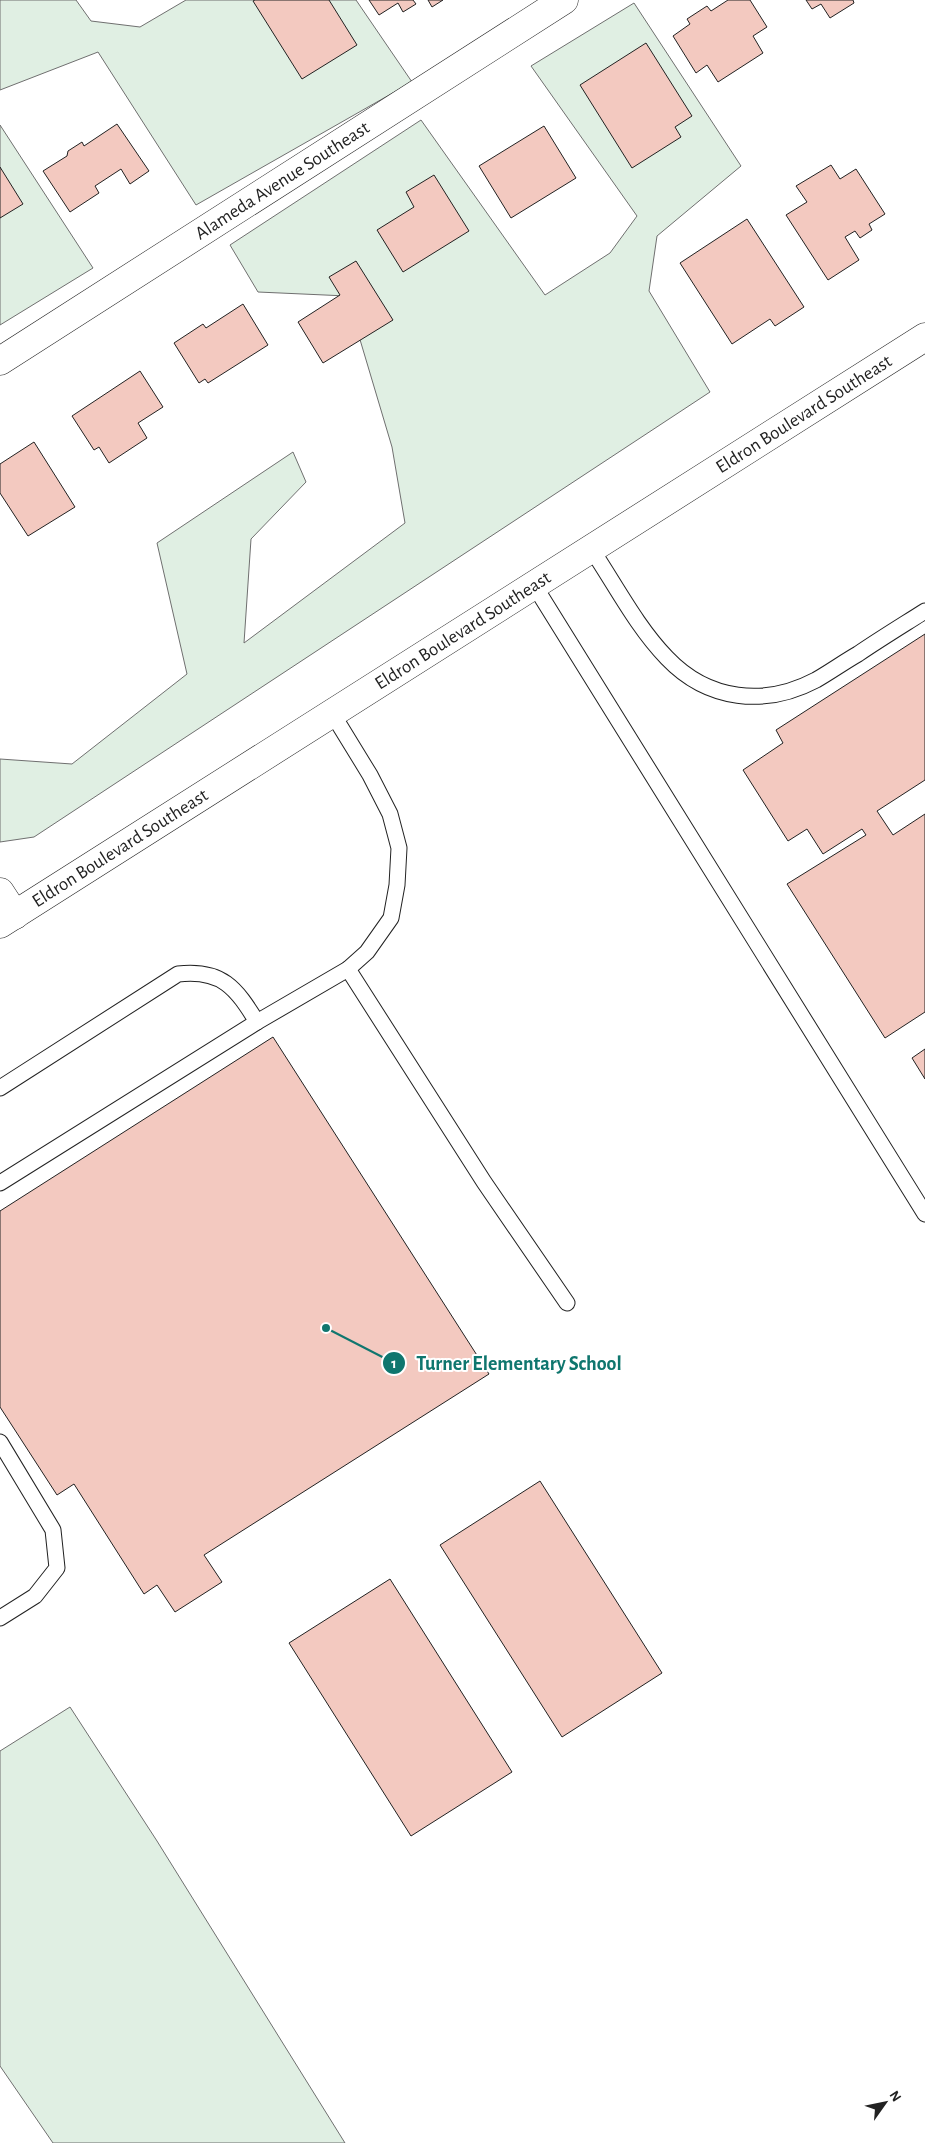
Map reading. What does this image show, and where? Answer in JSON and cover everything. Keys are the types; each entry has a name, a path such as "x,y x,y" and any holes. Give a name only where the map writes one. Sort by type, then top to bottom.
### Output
{"street":[{"name":"Alameda Avenue Southeast","path":"0,361 564,0"},
{"name":"Eldron Boulevard Southeast","path":"7,919 592,550 925,337"},
{"path":"0,892 7,919"}],"lane":[{"path":"592,550 646,633 668,660 701,685 725,694 754,698 783,693 815,680 925,611"},
{"path":"534,585 925,1214"},
{"path":"0,1183 258,1022 348,969 367,952 391,918 397,885 399,848 390,814 370,776 332,713"},
{"path":"348,969 484,1182 568,1303"},
{"path":"0,1088 178,974 195,972 210,975 226,982 240,996 258,1022"},
{"path":"0,1442 53,1530 57,1568 35,1596 0,1618"}],"green space":[{"path":"0,0 76,0 91,21 140,27 186,0 356,0 412,82 196,205 98,52 0,90"},
{"path":"634,3 741,166 657,236 649,291 710,392 34,837 0,842 0,759 72,764 187,674 157,543 293,452 306,482 251,539 244,643 405,523 392,447 347,296 258,292 230,245 421,120 545,295 610,253 637,216 531,66"},
{"path":"0,125 93,268 0,325"},
{"path":"70,1707 157,1841 345,2143 53,2143 0,2066 0,1751"}],"building":[{"path":"329,0 357,45 302,79 253,1"},
{"path":"369,0 413,0 416,4 403,12 398,3 379,15"},
{"path":"428,0 443,0 432,7"},
{"path":"728,0 750,0 767,27 753,36 763,53 718,82 707,65 696,73 673,36 690,24 687,19 707,6 711,11"},
{"path":"806,0 853,0 854,3 830,18 821,4 812,9"},
{"path":"646,43 692,116 675,127 681,137 632,168 580,85"},
{"path":"117,124 149,171 130,184 121,169 95,186 99,193 70,212 43,171 67,156 68,151 82,142 84,146"},
{"path":"544,126 576,178 511,218 479,166"},
{"path":"831,165 840,179 856,169 885,214 869,224 872,230 860,238 855,231 845,237 859,260 828,280 786,215 807,202 796,186"},
{"path":"0,167 23,204 0,218"},
{"path":"434,175 469,231 403,272 377,230 414,207 406,192"},
{"path":"747,219 804,307 775,326 770,319 732,344 680,263"},
{"path":"356,261 393,320 323,363 298,322 340,295 329,277"},
{"path":"243,304 268,345 208,383 205,379 199,383 174,343 203,324 206,328"},
{"path":"140,371 163,407 138,423 147,438 109,463 99,447 94,450 72,416"},
{"path":"34,442 75,507 28,536 0,493 0,464"},
{"path":"925,634 925,780 877,811 893,835 925,814 925,1012 885,1038 787,884 866,835 862,829 823,854 807,829 788,841 743,770 783,743 776,730"},
{"path":"273,1037 489,1374 204,1555 222,1582 175,1612 157,1585 144,1594 74,1484 57,1495 0,1407 0,1211"},
{"path":"925,1049 925,1079 912,1058"},
{"path":"540,1481 662,1673 562,1737 440,1545"},
{"path":"390,1579 512,1772 411,1836 289,1643"}],"place":[{"name":"Turner Elementary School","path":"326,1328"}]}
